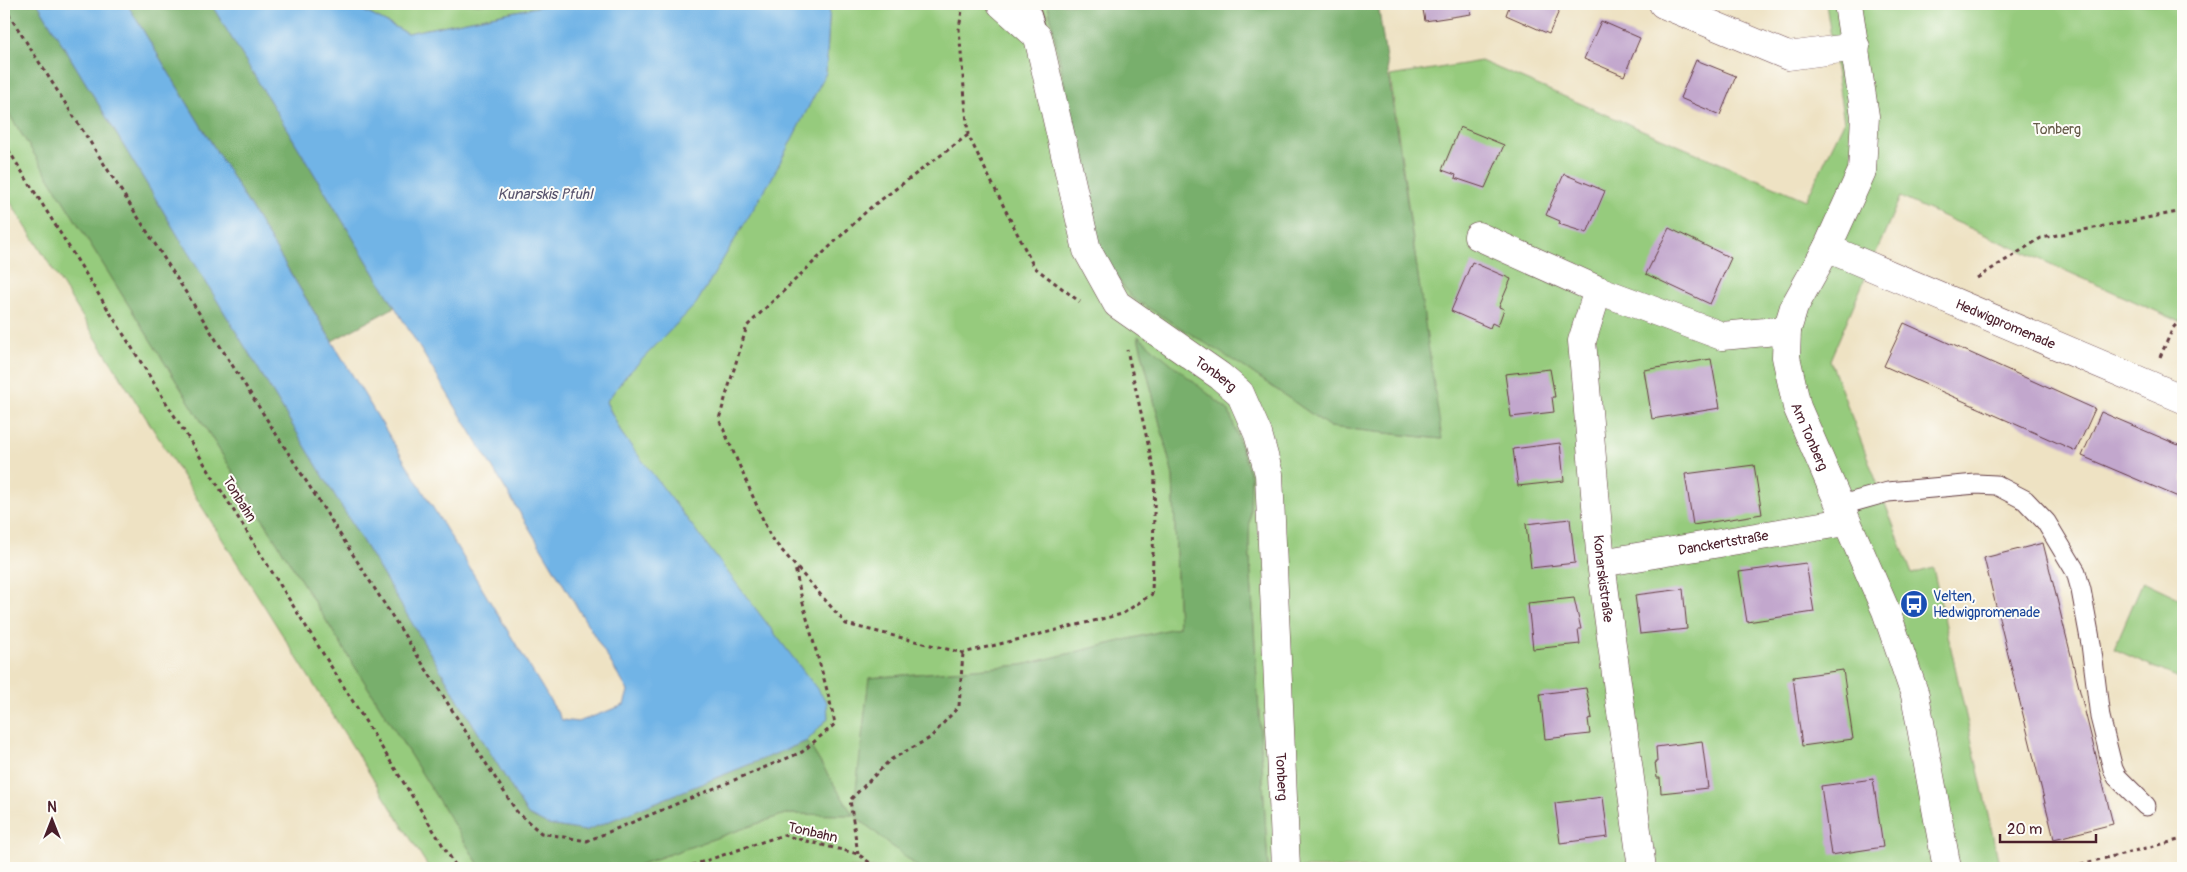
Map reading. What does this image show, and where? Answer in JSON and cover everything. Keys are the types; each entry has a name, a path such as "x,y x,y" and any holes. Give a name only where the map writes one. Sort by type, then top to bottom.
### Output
{"street":[{"path":"1001,4 1038,37"},
{"path":"1663,4 1788,56 1856,47"},
{"name":"Am Tonberg","path":"1848,4 1865,116 1862,171 1827,248 1794,307 1786,330 1786,357 1797,407 1842,514 1886,611 1915,695 1947,868"},
{"name":"Tonberg","path":"1038,37 1087,250 1117,304 1220,376 1240,393 1258,434 1269,474 1286,868"},
{"path":"1478,236 1598,290 1722,336 1786,330"},
{"name":"Hedwigpromenade","path":"1827,248 2183,399"},
{"name":"Konarskistraße","path":"1598,290 1582,341 1601,563 1642,868"},
{"name":"Danckertstraße","path":"1601,563 1842,514"}],"lane":[{"path":"1028,4 1038,37"},
{"path":"1842,514 1888,492 1976,484 1996,485 2025,500 2046,522 2076,572 2090,644 2100,717 2113,769 2117,777 2146,806"}],"path":[{"path":"963,4 959,29 968,135 1034,267 1080,302 1117,304 1155,475 1152,594 1122,614 963,653 846,624 771,538 719,419 747,326 870,208 968,135"},
{"path":"4,7 517,812 541,833 587,842 802,752 835,724 828,692 802,607 795,566"},
{"name":"Tonbahn","path":"4,143 458,868"},
{"path":"1945,298 2041,238 2183,212"},
{"path":"2148,384 2173,328 2183,317"},
{"path":"858,854 850,800 890,760 930,738 959,706 963,653"},
{"name":"Tonbahn","path":"684,868 783,835 858,854 877,868"},
{"path":"2065,868 2183,839"}],"green space":[{"path":"4,4 38,4 528,815 548,825 585,831 807,741 853,815 785,814 630,868 481,868 4,106"},
{"path":"127,4 211,4 395,307 332,341"},
{"path":"350,4 551,4 407,33"},
{"path":"830,4 1048,4 1099,253 1247,369 1330,427 1441,439 1390,76 1481,61 1806,200 1844,122 1826,4 2183,4 2183,323 1900,197 1830,360 1912,574 1933,568 2000,868 1268,868 1249,542 1251,477 1229,411 1138,337 1173,476 1179,627 1022,665 869,678 854,815 919,868 630,868 785,814 853,815 807,741 828,718 622,434 606,402 626,376 826,73"},
{"path":"1048,4 1378,4 1442,439 1330,427 1247,369 1131,297 1099,253"},
{"path":"4,106 481,868 429,868 4,192"},
{"path":"1138,336 1229,411 1251,477 1249,542 1268,868 919,868 853,815 869,678 1022,665 1179,627 1173,476"},
{"path":"2143,581 2183,600 2183,680 2114,649"}],"water":[{"name":"Kunarskis Pfuhl","path":"38,4 127,4 562,720 578,722 624,705 628,691 211,4 350,4 407,33 551,4 830,4 826,73 772,178 696,304 626,376 606,402 622,434 827,702 828,718 807,741 585,831 548,825 528,815"}],"building":[{"path":"1422,4 1469,4 1471,14 1425,21"},
{"path":"1510,4 1562,4 1549,34 1506,15"},
{"path":"1601,21 1640,38 1624,76 1584,59"},
{"path":"1696,60 1736,76 1720,115 1680,98"},
{"path":"1460,127 1504,145 1485,188 1455,178 1456,175 1442,170"},
{"path":"1564,174 1605,191 1587,233 1559,224 1560,221 1546,215"},
{"path":"1669,228 1731,258 1710,304 1646,274"},
{"path":"1472,262 1511,279 1499,307 1504,309 1498,326 1492,323 1490,328 1451,311"},
{"path":"1904,323 2095,409 2076,451 1884,366"},
{"path":"1711,359 1720,408 1652,419 1644,370"},
{"path":"1550,369 1555,397 1552,397 1554,412 1511,417 1505,374"},
{"path":"2101,412 2183,447 2183,499 2082,456"},
{"path":"1560,443 1564,481 1518,486 1513,449"},
{"path":"1754,465 1762,514 1693,525 1685,474"},
{"path":"1570,519 1575,563 1531,568 1526,524"},
{"path":"2043,543 2113,824 2054,839 1984,558"},
{"path":"1806,563 1814,612 1747,622 1739,572"},
{"path":"1683,589 1687,629 1640,634 1635,595"},
{"path":"1574,598 1581,629 1578,629 1580,644 1533,649 1528,603"},
{"path":"1843,670 1853,739 1802,746 1793,677"},
{"path":"1586,688 1592,718 1588,719 1590,734 1545,739 1540,694"},
{"path":"1702,741 1708,788 1661,793 1660,778 1657,778 1655,762 1657,762 1656,747"},
{"path":"1873,779 1883,847 1831,855 1821,786"},
{"path":"1603,797 1608,837 1560,843 1555,803"}],"place":[{"name":"Velten, Hedwigpromenade","path":"1914,604"}]}
